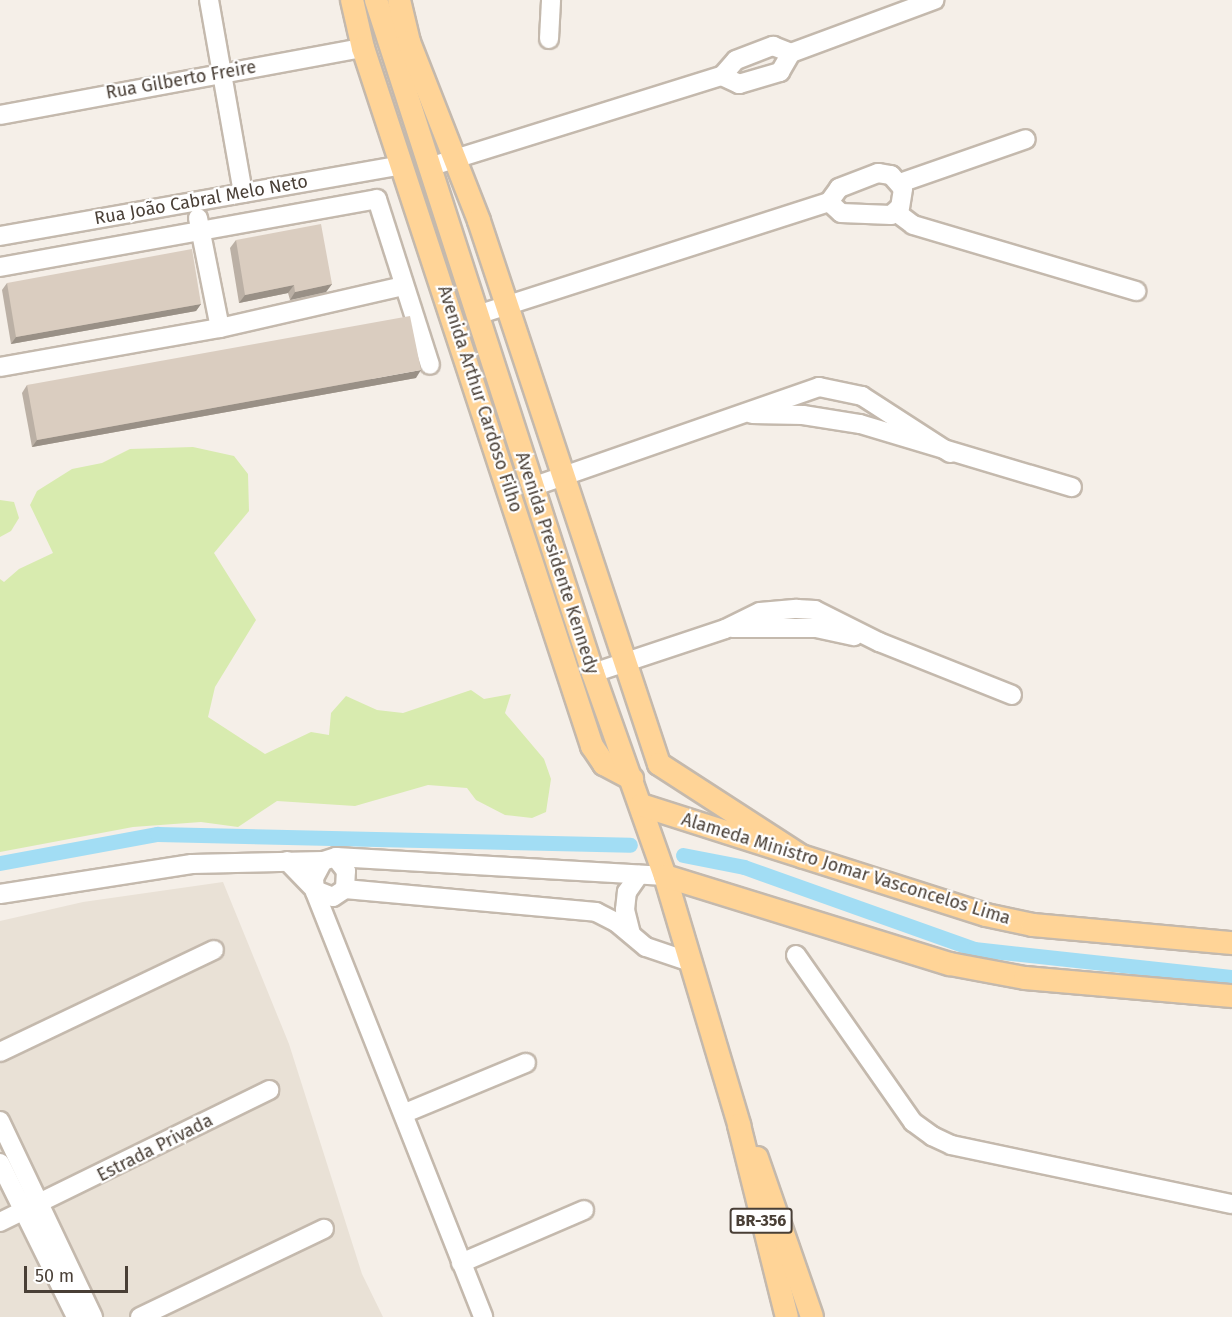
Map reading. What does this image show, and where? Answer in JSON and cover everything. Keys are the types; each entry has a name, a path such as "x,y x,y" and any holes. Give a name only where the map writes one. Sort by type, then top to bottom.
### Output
{"main road":[{"name":"Avenida Arthur Cardoso Filho","path":"352,0 363,48 423,225 591,746 604,764 632,779"},
{"name":"Avenida Presidente Kennedy","path":"376,0 593,674 665,876 739,1125 787,1317"},
{"name":"Avenida Presidente Kennedy","path":"399,0 409,42 455,159 506,306 659,764 804,857"},
{"name":"Alameda Ministro Jomar Vasconcelos Lima","path":"641,805 986,915 1033,925 1232,943"},
{"path":"665,876 959,966 1025,978 1232,996"},
{"name":"Avenida Presidente Kennedy","path":"739,1125 769,1188 812,1317"}],"street":[{"path":"209,0 243,192"},
{"path":"549,39 551,0"},
{"path":"722,76 739,84 780,72 791,53 934,0"},
{"path":"429,167 722,76 736,60 773,46 791,53"},
{"name":"Rua Gilberto Freire","path":"0,114 363,48"},
{"path":"391,129 414,121"},
{"path":"900,183 1026,139"},
{"name":"Rua João Cabral Melo Neto","path":"0,236 402,165"},
{"path":"477,315 829,202 839,188 878,173 891,175 900,183 903,195 896,212 886,217 841,213 829,202"},
{"path":"0,267 201,228 377,198 403,286 430,365"},
{"path":"194,201 220,328"},
{"path":"896,212 913,225 1136,291"},
{"path":"423,225 445,217"},
{"path":"0,367 220,328 403,286"},
{"path":"532,487 748,414 788,395 830,387 862,396 950,453"},
{"path":"827,419 830,387"},
{"path":"748,414 827,419 871,428 1072,487"},
{"path":"593,674 725,628 760,612 815,610 879,642 1012,695"},
{"path":"0,894 192,864 332,859 665,876"},
{"path":"332,859 314,878 315,890 405,1113 483,1317"},
{"path":"327,921 346,871 332,859"},
{"path":"287,861 315,890 596,912 616,922 646,947 690,962"},
{"path":"631,934 625,910 627,892 639,874"},
{"path":"0,1052 214,950"},
{"path":"796,955 913,1122 932,1136 951,1145 1232,1204"},
{"path":"405,1113 526,1063"},
{"name":"Estrada Privada","path":"0,1222 269,1090"},
{"path":"0,1120 31,1208 76,1317"},
{"path":"0,1163 31,1208 93,1317"},
{"path":"461,1263 584,1210"},
{"path":"140,1317 324,1229"}],"shaded area":[{"path":"223,882 289,1044 362,1274 383,1317 0,1317 0,921 83,902"}],"green space":[{"path":"193,447 234,456 248,474 249,511 214,553 256,620 215,687 208,717 265,754 311,732 329,735 331,713 346,696 377,710 403,713 471,690 484,699 511,694 505,713 544,759 551,779 546,812 532,818 505,815 476,800 467,788 428,785 355,806 277,801 238,827 201,822 133,827 0,852 0,579 4,582 19,569 53,553 30,505 37,491 72,469 102,463 130,449"},
{"path":"0,500 14,502 19,518 11,531 0,537"}],"building":[{"path":"321,224 332,284 295,292 294,285 245,295 236,240"},
{"path":"192,249 201,304 16,337 7,283"},
{"path":"410,316 421,370 37,440 27,385"}],"waterway":[{"path":"0,863 157,834 630,845"},
{"path":"683,855 744,867 974,949 1232,977"}]}
